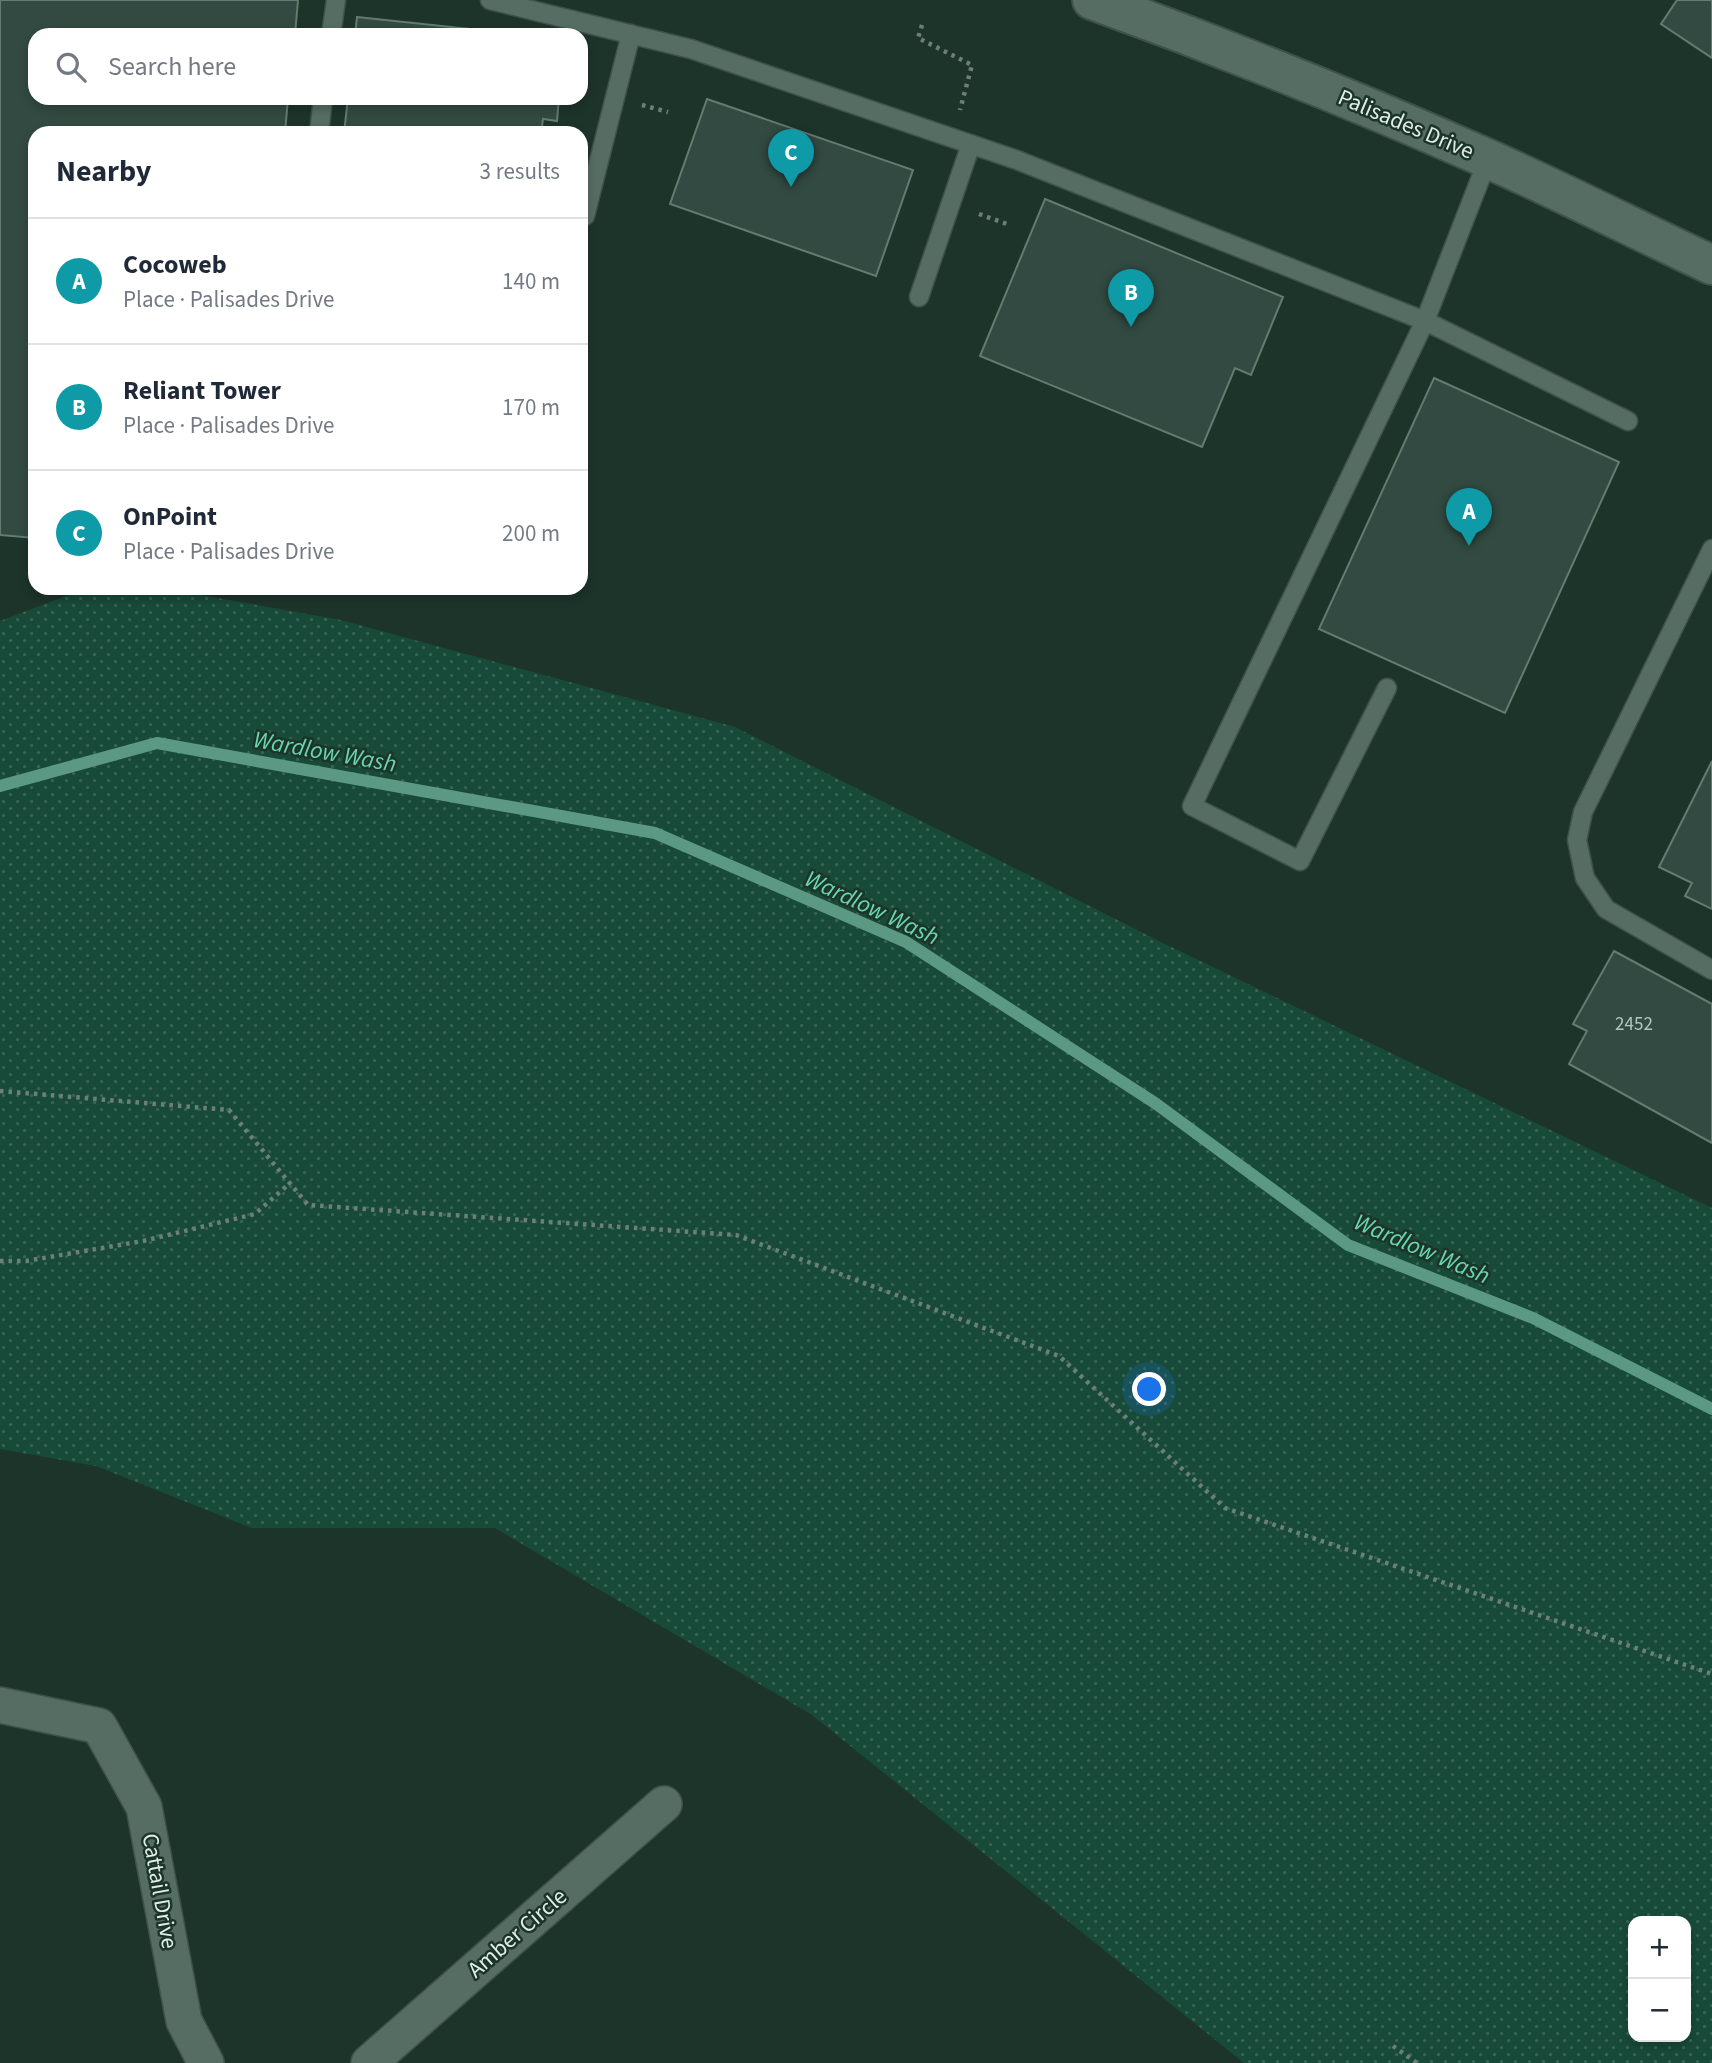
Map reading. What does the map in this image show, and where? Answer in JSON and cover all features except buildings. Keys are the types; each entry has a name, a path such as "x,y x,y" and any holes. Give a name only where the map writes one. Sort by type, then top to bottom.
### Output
{"street":[{"name":"Palisades Drive","path":"1092,0 1168,27 1488,159 1712,265"},
{"name":"Cattail Drive","path":"0,1705 99,1726 145,1807 184,2021 206,2063"},
{"name":"Amber Circle","path":"369,2063 664,1804"}],"lane":[{"path":"332,28 336,0"},
{"path":"490,0 691,49 1017,160 1425,321 1628,421"},
{"path":"588,204 631,34"},
{"path":"320,126 322,105"},
{"path":"919,297 971,144"},
{"path":"1387,688 1300,861 1192,806 1425,321 1488,159"},
{"path":"1712,549 1583,812 1577,840 1585,878 1606,909 1712,970"}],"path":[{"path":"922,25 918,38 972,65 968,82"},
{"path":"0,1091 229,1110 308,1205 736,1235 1059,1356 1225,1508 1712,1674"},
{"path":"0,1261 26,1261 143,1241 255,1214 290,1183"},
{"path":"1393,2046 1417,2063"}],"green space":[{"path":"69,595 201,595 341,620 735,727 1159,941 1712,1208 1712,2063 1244,2063 812,1715 495,1528 252,1528 96,1466 0,1449 0,621"}],"waterway":[{"name":"Wardlow Wash","path":"0,786 157,743 655,833 906,942 1155,1103 1348,1245 1533,1318 1712,1409"}],"place":[{"name":"OnPoint","path":"791,187"},
{"name":"Reliant Tower","path":"1131,327"},
{"name":"Cocoweb","path":"1469,546"}]}
